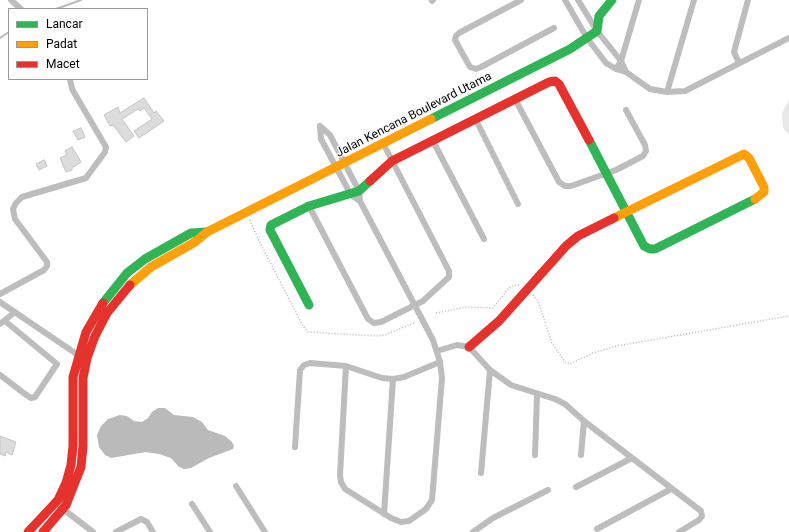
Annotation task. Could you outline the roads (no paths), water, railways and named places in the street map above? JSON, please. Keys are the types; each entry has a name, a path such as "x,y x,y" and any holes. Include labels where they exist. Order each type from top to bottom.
{"street":[{"path":"11,0 20,8"},
{"path":"521,0 456,36 455,40 470,67 476,69 554,28"},
{"path":"565,0 587,38 606,63 616,69 626,72 650,89 667,92 685,91 789,38"},
{"path":"578,0 597,31 621,60 626,72"},
{"path":"597,31 599,16 612,0"},
{"path":"616,69 621,60 639,0"},
{"path":"667,92 694,0"},
{"path":"739,63 734,52 748,0"},
{"name":"Jalan Kencana Boulevard Utama","path":"42,532 63,509 75,486 81,467 83,446 83,378 87,358 95,336 107,314 133,280 151,267 195,242 207,232 570,49 597,31"},
{"path":"0,294 38,273 47,266 47,262 15,219 13,209 16,203 22,197 86,178 105,152 106,147 72,89 70,80"},
{"path":"309,305 270,230 271,225 309,206 350,195 359,191 392,161 549,82 555,81 559,84 607,173 627,212 644,246 650,250 655,249 758,198 764,192 764,188 749,158 744,154 627,212 578,236 566,246 499,321 469,347"},
{"path":"515,99 559,182 565,186 571,186 616,170 643,156 646,151 645,146 626,110"},
{"path":"476,120 518,204"},
{"path":"346,366 340,475 341,482 345,489 384,514 401,522 409,520 426,509 432,500 442,378 438,351 360,201 359,191 340,166 321,139 320,126 330,135 340,166 350,195 360,201"},
{"path":"433,141 484,240"},
{"path":"309,206 368,319 374,323 381,322 423,301 449,277 449,271 383,143"},
{"name":"Jalan Kencana Boulevard Utama","path":"28,532 43,518 58,500 66,483 71,465 73,446 74,377 78,355 86,332 98,308 127,273 145,259 191,233 207,232"},
{"path":"0,302 78,355 87,358"},
{"path":"0,375 31,398 35,397 57,364 2,323 15,312"},
{"path":"438,351 458,345 469,347 490,370 511,385 555,398 565,404 584,421 701,511 702,516 699,520 679,532"},
{"path":"295,447 300,370 304,365 310,363 346,366 382,378 393,379 404,377 440,362"},
{"path":"481,473 490,370"},
{"path":"384,514 393,379"},
{"path":"535,455 538,394"},
{"path":"581,455 584,421"},
{"path":"576,487 632,458"},
{"path":"236,486 265,532"},
{"path":"597,529 671,489"},
{"path":"473,532 493,518 548,490"},
{"path":"192,504 210,532"},
{"path":"63,509 93,532"},
{"path":"116,532 141,519 147,522 153,532"}],"waterway":[{"path":"59,8 81,0"},
{"path":"0,38 8,33"}]}
